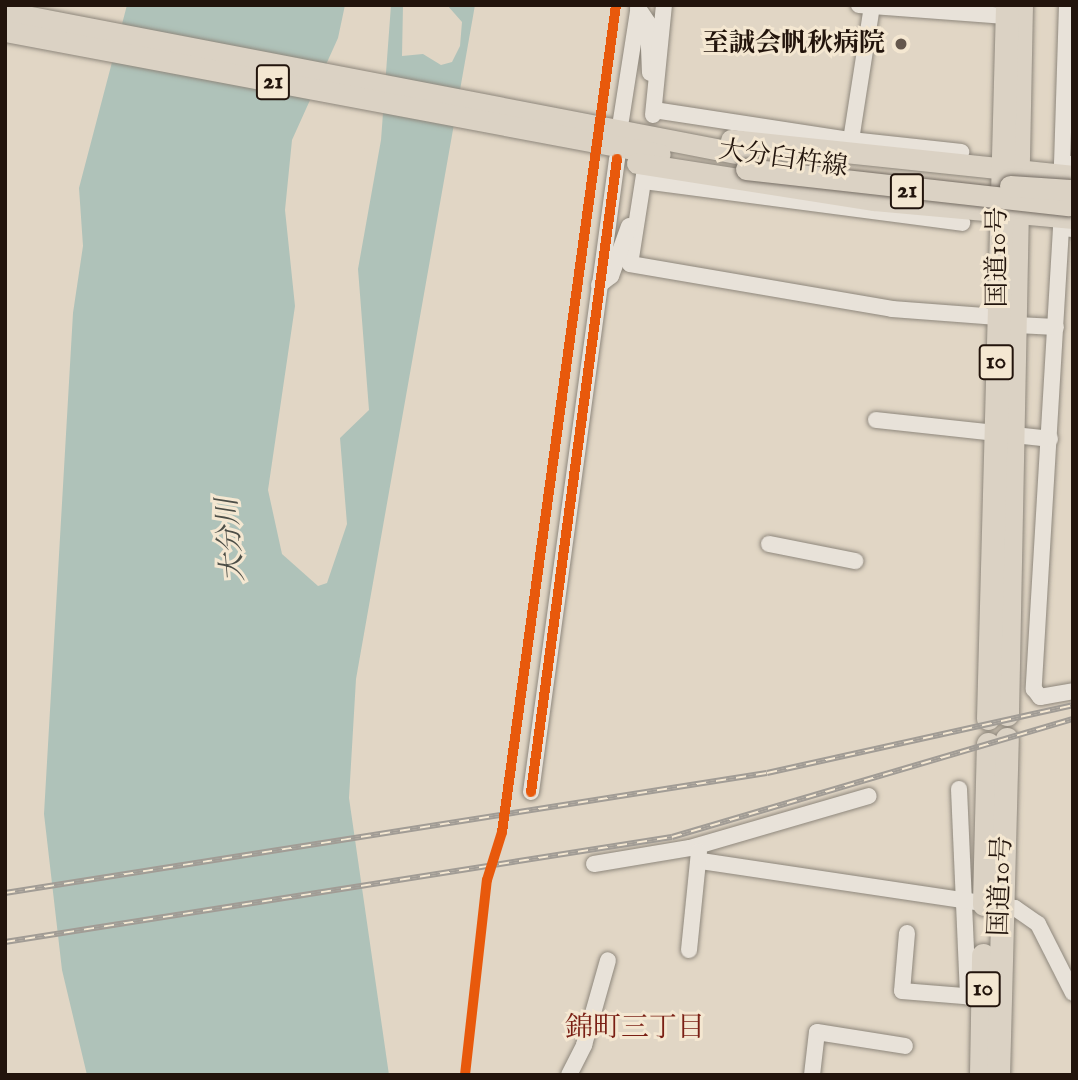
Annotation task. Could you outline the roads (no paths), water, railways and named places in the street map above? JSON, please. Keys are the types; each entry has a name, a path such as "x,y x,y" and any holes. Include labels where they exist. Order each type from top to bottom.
{"highway":[{"name":"国道10号","path":"998,716 1008,321 1011,9"},
{"name":"国道10号","path":"981,1075 975,997 997,742"},
{"name":"国道10号","path":"982,903 998,1075"}],"main road":[{"name":"21","path":"5,12 43,29 500,116"},
{"name":"21","path":"5,31 43,29"},
{"path":"500,116 613,138 872,207 1008,214 1072,197"},
{"path":"500,116 613,138 857,149 1009,172 1072,197"},
{"name":"大分臼杵線","path":"613,138 747,162 1072,197"}],"street":[{"path":"638,7 648,23 653,115 664,5"},
{"path":"1067,5 1062,164 1073,164"},
{"path":"857,149 865,6 1011,9"},
{"path":"531,792 599,285 613,138 638,7"},
{"path":"654,110 857,149 961,152"},
{"path":"962,223 872,207 644,178 630,264 892,309 1056,327"},
{"path":"599,285 611,276 640,208"},
{"path":"1073,229 1061,229 1034,689 1040,697 1073,691"},
{"path":"876,419 1005,436 1050,439"},
{"path":"769,544 855,561"},
{"path":"959,789 982,903"},
{"path":"594,864 699,854 869,796"},
{"path":"699,854 982,903 1038,924 1073,993"},
{"path":"689,950 699,854"},
{"path":"907,933 902,991 975,997"},
{"path":"569,1075 584,1045 608,960"},
{"path":"812,1075 817,1032 905,1046"}],"water":[{"name":"大分川","path":"127,5 345,5 338,38 292,140 285,210 295,306 268,490 282,554 318,586 327,583 347,524 340,438 369,410 358,269 381,140 391,5 403,5 402,56 423,54 441,65 452,62 460,46 462,22 447,5 475,5 356,679 349,798 389,1075 87,1075 62,970 44,814 73,313 83,246 79,188"}],"railway":[{"path":"5,893 767,773 1073,705"},
{"path":"5,942 672,837 1073,719"}],"place":[{"name":"至誠会帆秋病院","path":"901,44"}],"district":[{"name":"錦町三丁目","path":"635,1029"}]}
